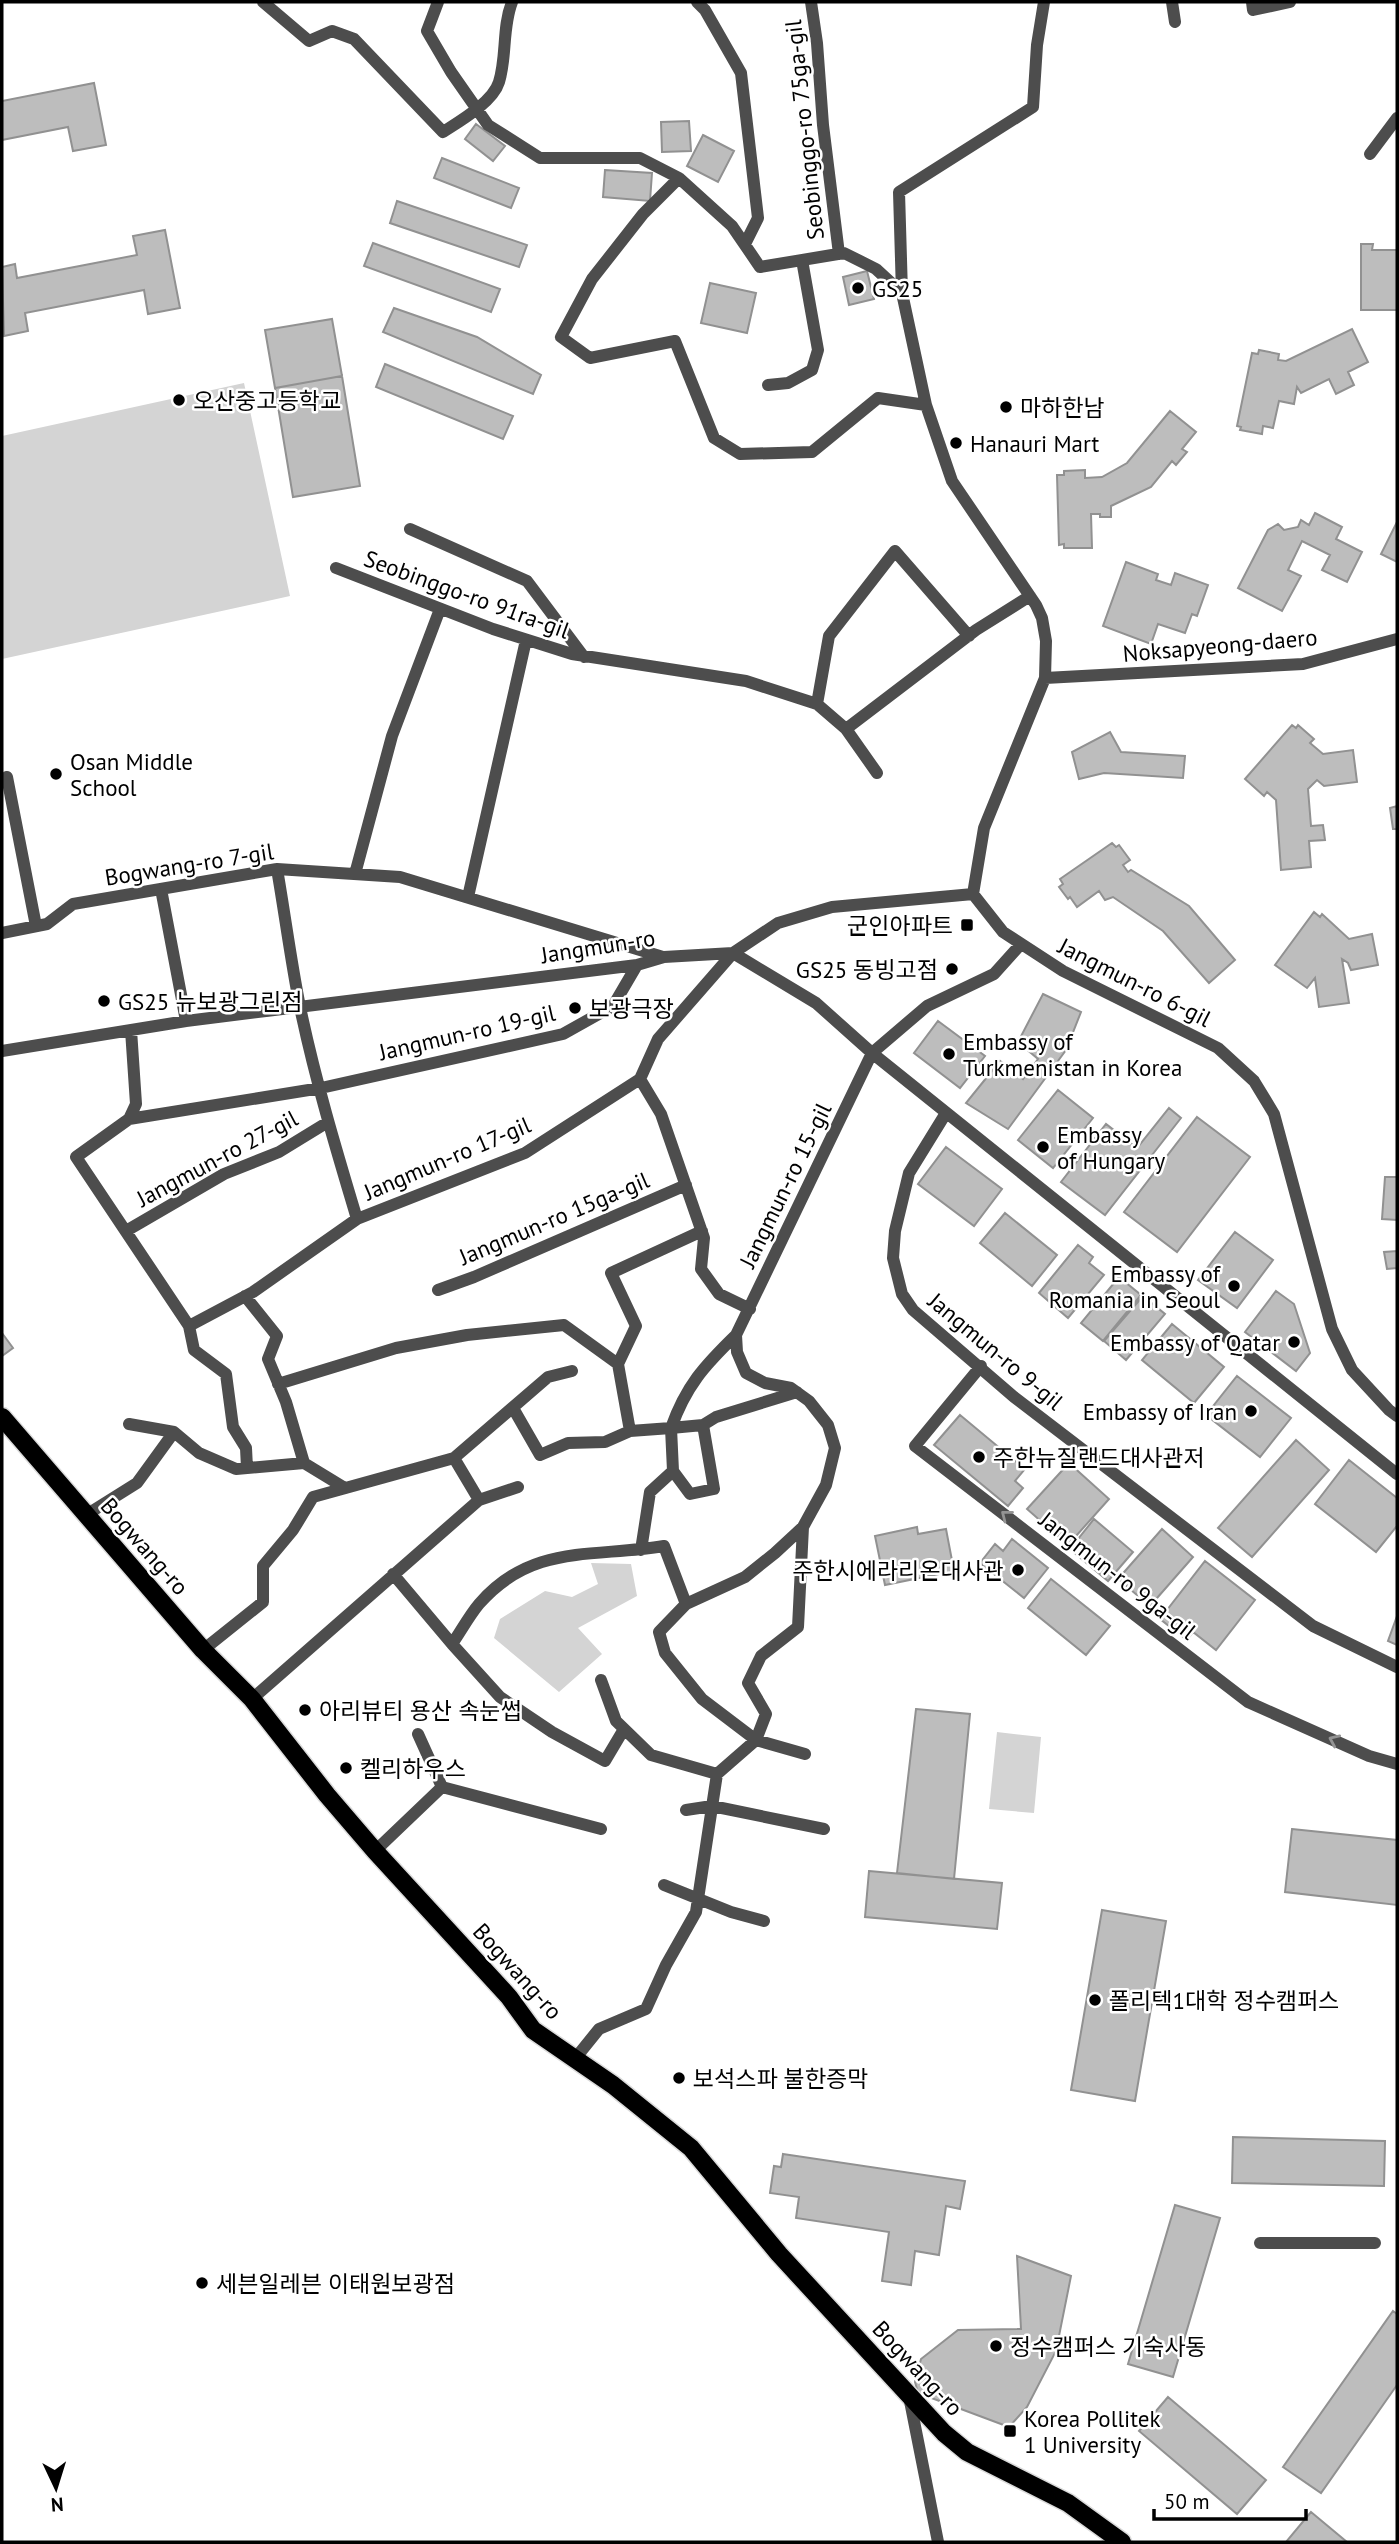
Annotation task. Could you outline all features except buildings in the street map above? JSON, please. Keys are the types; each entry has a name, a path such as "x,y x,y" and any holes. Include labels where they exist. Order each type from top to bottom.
{"main road":[{"name":"Bogwang-ro","path":"2,1416 203,1650 252,1699 327,1795 509,1997 533,2030 613,2085 691,2148 779,2254 944,2433 967,2452 1068,2503 1122,2542"}],"street":[{"path":"264,2 309,41 332,31 354,39 443,132 477,110 499,84 507,16 512,2"},
{"path":"438,2 427,31 451,72 488,125 540,158 640,158 679,178 732,226 760,267 844,253 876,269 902,293"},
{"path":"697,2 705,10 741,73 758,218 745,244"},
{"name":"Seobinggo-ro 75ga-gil","path":"811,2 839,254"},
{"path":"640,1079 658,1040 733,953 778,923 832,907 974,894 984,828 1045,678 1046,641 1042,618 1030,596 952,481 926,405 902,293 899,192 1033,107 1037,45 1044,2"},
{"path":"1172,2 1175,22"},
{"path":"1252,2 1253,9 1290,2"},
{"path":"1370,154 1397,118"},
{"path":"679,178 643,214 592,279 561,337 590,358 675,341 714,438 740,454 812,452 878,398 926,405"},
{"path":"768,385 788,383 812,370 818,350 802,260"},
{"name":"Seobinggo-ro 91ra-gil","path":"410,529 527,581 584,657"},
{"path":"817,704 829,636 895,551 969,636"},
{"name":"Seobinggo-ro 91ra-gil","path":"336,568 526,640 584,657 746,681 817,704 846,729 877,773"},
{"path":"846,729 969,636 1030,596"},
{"path":"355,874 392,736 440,609"},
{"name":"Noksapyeong-daero","path":"1045,678 1303,664 1397,639"},
{"path":"468,897 526,640"},
{"path":"6,777 36,926"},
{"path":"277,869 300,1008 356,1220"},
{"name":"Bogwang-ro 7-gil","path":"2,933 47,924 73,904 277,869 400,877 664,957"},
{"path":"161,889 186,1021"},
{"name":"Jangmun-ro 6-gil","path":"974,894 1003,932 1021,944 1063,971 1218,1048 1254,1080 1274,1114 1332,1329 1352,1370 1388,1410 1397,1416"},
{"path":"872,1053 927,1006 994,974 1021,944"},
{"path":"733,953 816,1003 946,1113 1397,1474"},
{"name":"Jangmun-ro","path":"2,1051 186,1021 637,965 664,957 733,953"},
{"name":"Jangmun-ro 19-gil","path":"129,1119 321,1087 563,1034 613,1006 637,965"},
{"path":"129,1119 136,1104 131,1030"},
{"name":"Jangmun-ro 15-gil","path":"671,1428 680,1404 703,1366 736,1335 750,1309 872,1053"},
{"name":"Jangmun-ro 15ga-gil","path":"640,1079 662,1114 702,1231 704,1238 701,1269 719,1294 750,1309"},
{"name":"Jangmun-ro 17-gil","path":"189,1326 245,1296 356,1220 525,1153 640,1079"},
{"name":"Jangmun-ro 9-gil","path":"946,1113 909,1173 895,1231 893,1258 902,1294 913,1310 1014,1397 1313,1626 1397,1667"},
{"name":"Jangmun-ro 27-gil","path":"129,1119 76,1157 189,1326 194,1350 226,1374 233,1427 246,1448 247,1468"},
{"name":"Jangmun-ro 27-gil","path":"126,1231 223,1174 279,1152 328,1122"},
{"name":"Jangmun-ro 15ga-gil","path":"438,1290 686,1185"},
{"path":"630,1431 618,1364 636,1326 611,1273 702,1231"},
{"path":"245,1296 276,1336 268,1359 304,1463"},
{"path":"278,1384 396,1348 467,1335 564,1325 618,1364"},
{"path":"736,1335 737,1352 746,1373 765,1382 792,1388 809,1401 828,1425 835,1448 826,1485 803,1527 775,1553 745,1577 686,1604 659,1632 665,1653 702,1699 756,1740 805,1755"},
{"name":"Jangmun-ro 9ga-gil","path":"981,1366 915,1446 1248,1702 1369,1755 1397,1764"},
{"path":"203,1650 263,1602 263,1566 293,1530 313,1497 454,1458 548,1377 572,1371"},
{"path":"513,1408 540,1455 568,1443 605,1442 630,1431 703,1425 716,1417 797,1392"},
{"path":"128,1424 174,1432 199,1453 236,1469 304,1463 345,1488"},
{"path":"671,1428 673,1471 690,1494 714,1489 703,1425"},
{"path":"86,1515 137,1483 174,1432"},
{"path":"454,1458 479,1500"},
{"path":"641,1550 650,1492 673,1471"},
{"path":"252,1699 479,1500 518,1487"},
{"path":"574,2060 599,2029 646,2009 666,1965 696,1912 717,1774 756,1740 766,1714 748,1683 761,1656 798,1627 803,1527"},
{"path":"452,1644 480,1604 510,1576 536,1563 562,1556 664,1546 686,1604"},
{"path":"393,1574 500,1697 551,1732 605,1761 624,1729"},
{"path":"601,1680 616,1721 651,1755 717,1774"},
{"path":"418,1734 442,1787"},
{"path":"375,1851 442,1787"},
{"path":"442,1787 601,1829"},
{"path":"686,1810 712,1805 824,1829"},
{"path":"664,1885 730,1912 764,1921"},
{"path":"1260,2243 1375,2242"},
{"path":"909,2396 938,2542"}],"shaded area":[{"path":"244,383 290,596 2,659 2,436"},
{"path":"591,1563 631,1564 637,1596 578,1628 602,1654 559,1692 494,1638 500,1619 545,1591 572,1597 598,1584"},
{"path":"997,1732 1041,1737 1034,1813 989,1809"}],"place":[{"name":"GS25","path":"858,288"},
{"name":"오산중고등학교","path":"179,400"},
{"name":"마하한남","path":"1006,407"},
{"name":"Hanauri Mart","path":"956,443"},
{"name":"Osan Middle School","path":"56,774"},
{"name":"군인아파트","path":"967,925"},
{"name":"GS25 동빙고점","path":"952,969"},
{"name":"GS25 뉴보광그린점","path":"104,1001"},
{"name":"보광극장","path":"575,1008"},
{"name":"Embassy of Turkmenistan in Korea","path":"949,1054"},
{"name":"Embassy of Hungary","path":"1043,1147"},
{"name":"Embassy of Romania in Seoul","path":"1234,1286"},
{"name":"Embassy of Qatar","path":"1294,1342"},
{"name":"Embassy of Iran","path":"1251,1411"},
{"name":"주한뉴질랜드대사관저","path":"979,1457"},
{"name":"주한시에라리온대사관","path":"1018,1570"},
{"name":"아리뷰티 용산 속눈썹","path":"305,1710"},
{"name":"켈리하우스","path":"346,1768"},
{"name":"폴리텍1대학 정수캠퍼스","path":"1095,2000"},
{"name":"보석스파 불한증막","path":"679,2078"},
{"name":"세븐일레븐 이태원보광점","path":"202,2283"},
{"name":"정수캠퍼스 기숙사동","path":"996,2346"},
{"name":"Korea Pollitek 1 University","path":"1010,2431"}]}
